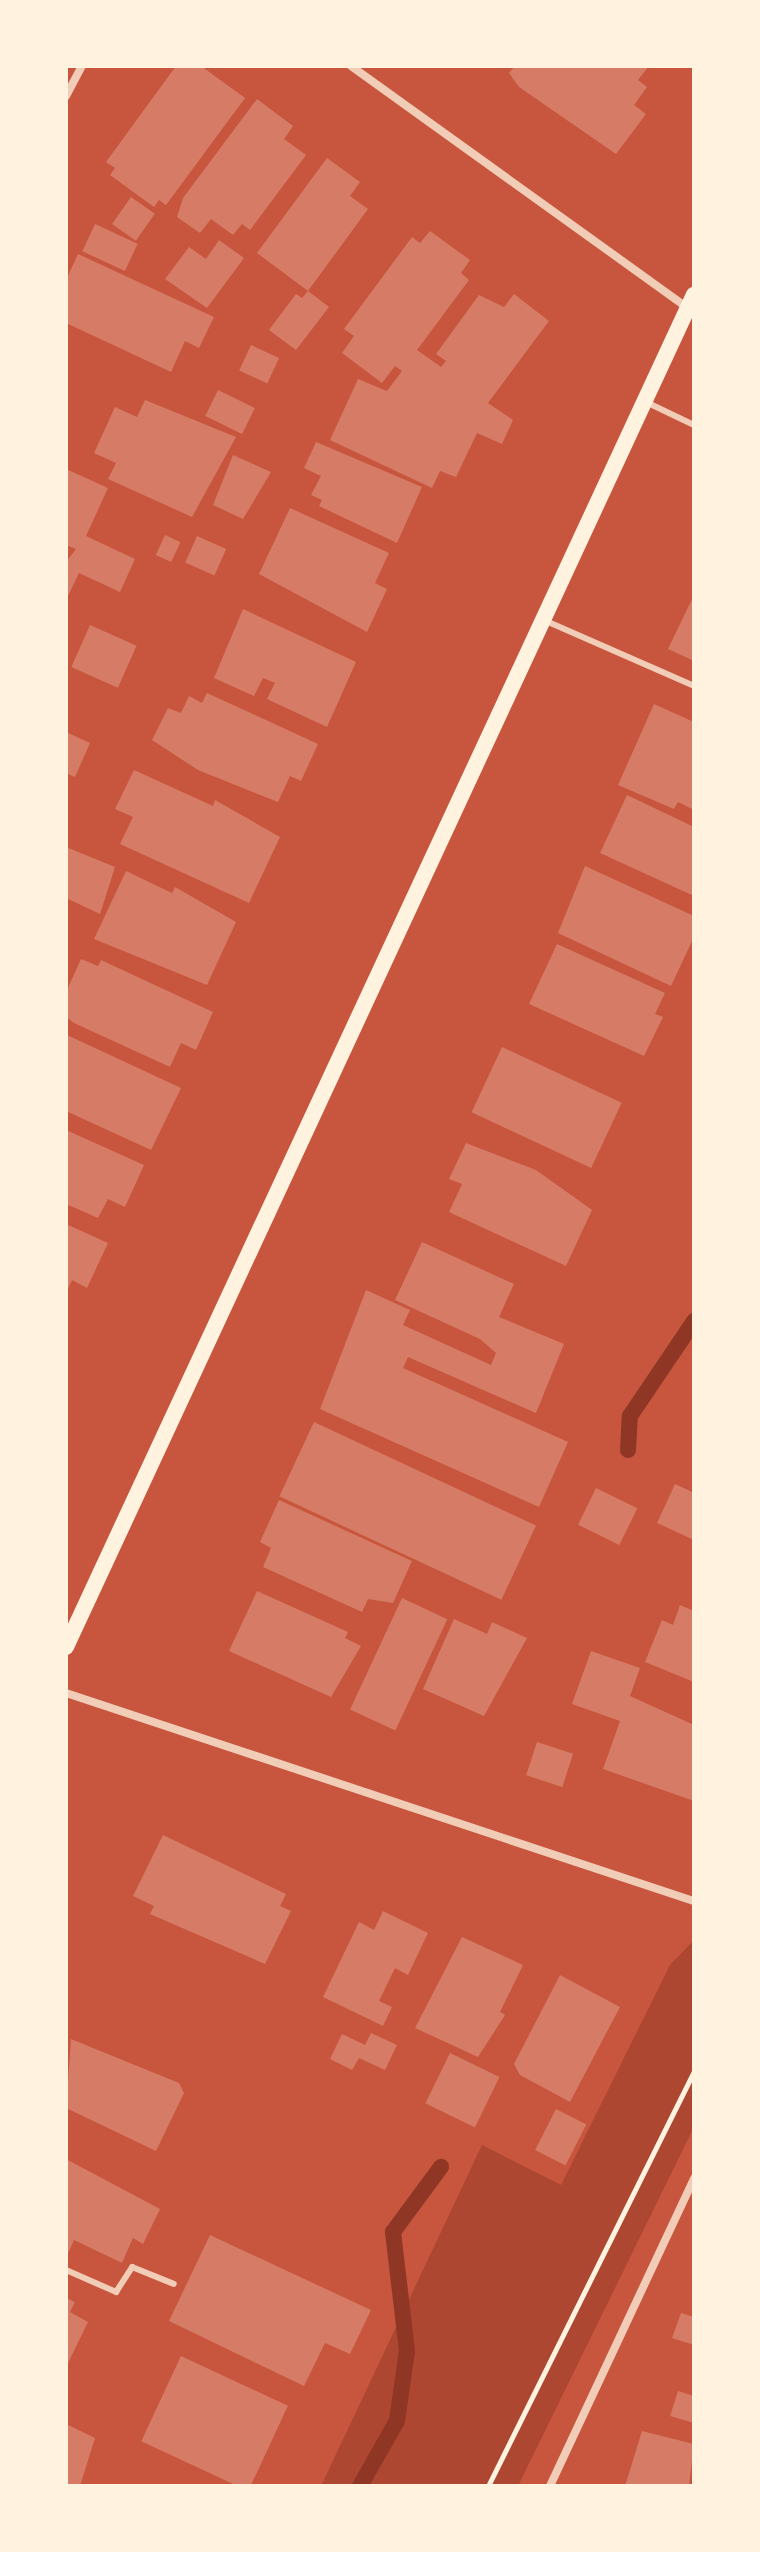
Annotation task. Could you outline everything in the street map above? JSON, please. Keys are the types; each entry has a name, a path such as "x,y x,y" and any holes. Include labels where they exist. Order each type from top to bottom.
{"main road":[{"path":"66,1647 691,302"}],"street":[{"path":"66,96 82,66"},
{"path":"351,66 691,302"},
{"path":"66,1693 694,1901"},
{"path":"550,2486 694,2178"}],"lane":[{"path":"645,401 694,425"},
{"path":"543,619 694,686"},
{"path":"66,2270 116,2292 132,2267 174,2284"}],"path":[{"path":"488,2486 694,2071"}],"shaded area":[{"path":"694,1940 694,2127 518,2486 321,2486 482,2145 561,2185 670,1965"}],"building":[{"path":"176,66 201,66 245,98 166,205 159,200 154,207 110,175 115,168 106,162"},
{"path":"515,66 649,66 638,80 647,87 634,105 646,114 616,154 519,87 509,73"},
{"path":"257,99 293,126 284,139 306,155 250,230 242,224 233,235 211,219 200,233 177,217 183,198"},
{"path":"327,158 360,182 350,196 368,209 308,291 257,253"},
{"path":"131,197 155,214 136,241 112,224"},
{"path":"95,224 138,244 125,271 82,251"},
{"path":"430,231 470,260 461,273 469,280 417,350 441,367 446,361 436,354 479,295 504,307 514,294 549,321 488,403 513,420 502,444 477,433 456,477 440,471 432,488 330,440 358,379 387,391 402,371 395,366 382,383 342,353 354,336 344,329 412,237 420,243"},
{"path":"219,240 244,258 207,308 165,279 189,247 206,259"},
{"path":"78,254 214,317 199,348 185,341 171,372 66,323 66,280"},
{"path":"308,291 329,307 296,350 269,330 296,294 302,298"},
{"path":"251,345 279,358 267,383 239,370"},
{"path":"218,390 255,408 242,434 205,416"},
{"path":"145,400 236,437 192,517 108,479 116,463 94,453 115,407 137,417"},
{"path":"316,442 422,487 397,543 319,506 322,500 311,495 321,476 304,468"},
{"path":"233,455 271,472 243,519 213,505"},
{"path":"66,469 108,488 86,536 135,559 120,592 79,573 66,600 66,562 76,549 66,545"},
{"path":"290,508 389,553 375,583 387,589 367,632 259,574"},
{"path":"165,535 180,542 171,562 156,555"},
{"path":"197,536 226,549 214,576 185,562"},
{"path":"694,595 694,661 668,649"},
{"path":"243,609 356,662 327,727 267,699 275,683 263,678 254,696 214,678"},
{"path":"90,625 137,646 118,688 71,667"},
{"path":"207,693 318,744 301,781 290,776 278,802 198,770 152,740 168,708 181,713 189,696 202,703"},
{"path":"654,704 694,722 694,810 678,802 674,809 618,785"},
{"path":"66,732 90,743 75,777 66,773"},
{"path":"134,770 213,806 215,800 280,837 249,903 120,844 133,817 115,809"},
{"path":"627,795 694,827 694,896 600,853"},
{"path":"66,847 115,867 100,914 66,898"},
{"path":"585,866 694,916 694,937 671,986 558,933"},
{"path":"126,871 172,893 175,887 236,922 207,985 94,939"},
{"path":"557,944 665,993 655,1014 663,1017 644,1056 529,1004"},
{"path":"81,959 98,966 101,960 213,1012 196,1050 181,1043 170,1067 66,1017 66,992"},
{"path":"67,1035 181,1088 151,1150 66,1111"},
{"path":"502,1047 622,1103 591,1168 472,1112"},
{"path":"66,1130 144,1165 125,1207 108,1199 98,1218 66,1204"},
{"path":"466,1143 536,1170 592,1210 566,1266 449,1212 462,1184 449,1179"},
{"path":"66,1224 108,1243 87,1288 72,1280 66,1293"},
{"path":"422,1242 514,1284 499,1317 564,1344 536,1413 408,1357 403,1368 568,1442 539,1507 320,1409 366,1290 410,1310 403,1325 491,1365 496,1353 480,1339 395,1300"},
{"path":"314,1422 536,1526 501,1600 279,1496"},
{"path":"675,1484 694,1493 694,1540 657,1523"},
{"path":"596,1488 637,1508 619,1545 578,1525"},
{"path":"279,1500 412,1561 393,1603 368,1599 362,1612 263,1567 271,1548 260,1542"},
{"path":"257,1591 348,1632 345,1638 361,1646 331,1697 229,1651"},
{"path":"402,1598 447,1619 395,1731 350,1709"},
{"path":"680,1605 694,1611 694,1682 645,1662 662,1620 673,1625"},
{"path":"454,1619 487,1634 492,1622 527,1638 484,1716 423,1689"},
{"path":"591,1651 640,1668 630,1696 694,1725 694,1801 603,1769 620,1721 572,1704"},
{"path":"537,1742 573,1754 562,1787 526,1775"},
{"path":"163,1835 286,1894 280,1906 291,1911 265,1964 150,1914 154,1906 133,1896"},
{"path":"383,1911 428,1933 408,1975 395,1968 379,2001 392,2007 383,2026 323,1997 359,1922 374,1930"},
{"path":"462,1937 523,1965 500,2012 505,2015 478,2057 415,2028"},
{"path":"560,1975 620,2007 570,2102 520,2075 514,2064"},
{"path":"371,2033 397,2045 385,2070 359,2058 352,2070 330,2059 342,2034 365,2045"},
{"path":"71,2039 179,2083 184,2093 156,2151 66,2108"},
{"path":"450,2053 499,2077 475,2127 425,2103"},
{"path":"556,2109 586,2124 565,2165 535,2150"},
{"path":"66,2159 160,2209 143,2244 133,2238 122,2263 74,2240 66,2258"},
{"path":"210,2235 371,2310 350,2354 325,2343 304,2386 169,2321"},
{"path":"66,2298 75,2302 70,2312 88,2322 66,2367"},
{"path":"681,2313 694,2317 694,2345 672,2338"},
{"path":"181,2356 288,2406 251,2486 237,2486 141,2441"},
{"path":"678,2391 694,2396 694,2423 670,2416"},
{"path":"66,2424 95,2438 80,2486 66,2486"},
{"path":"642,2431 694,2444 689,2486 625,2486"}],"waterway":[{"path":"628,1450 630,1416 694,1321"},
{"path":"360,2486 397,2421 407,2351 393,2232 441,2167"}]}
